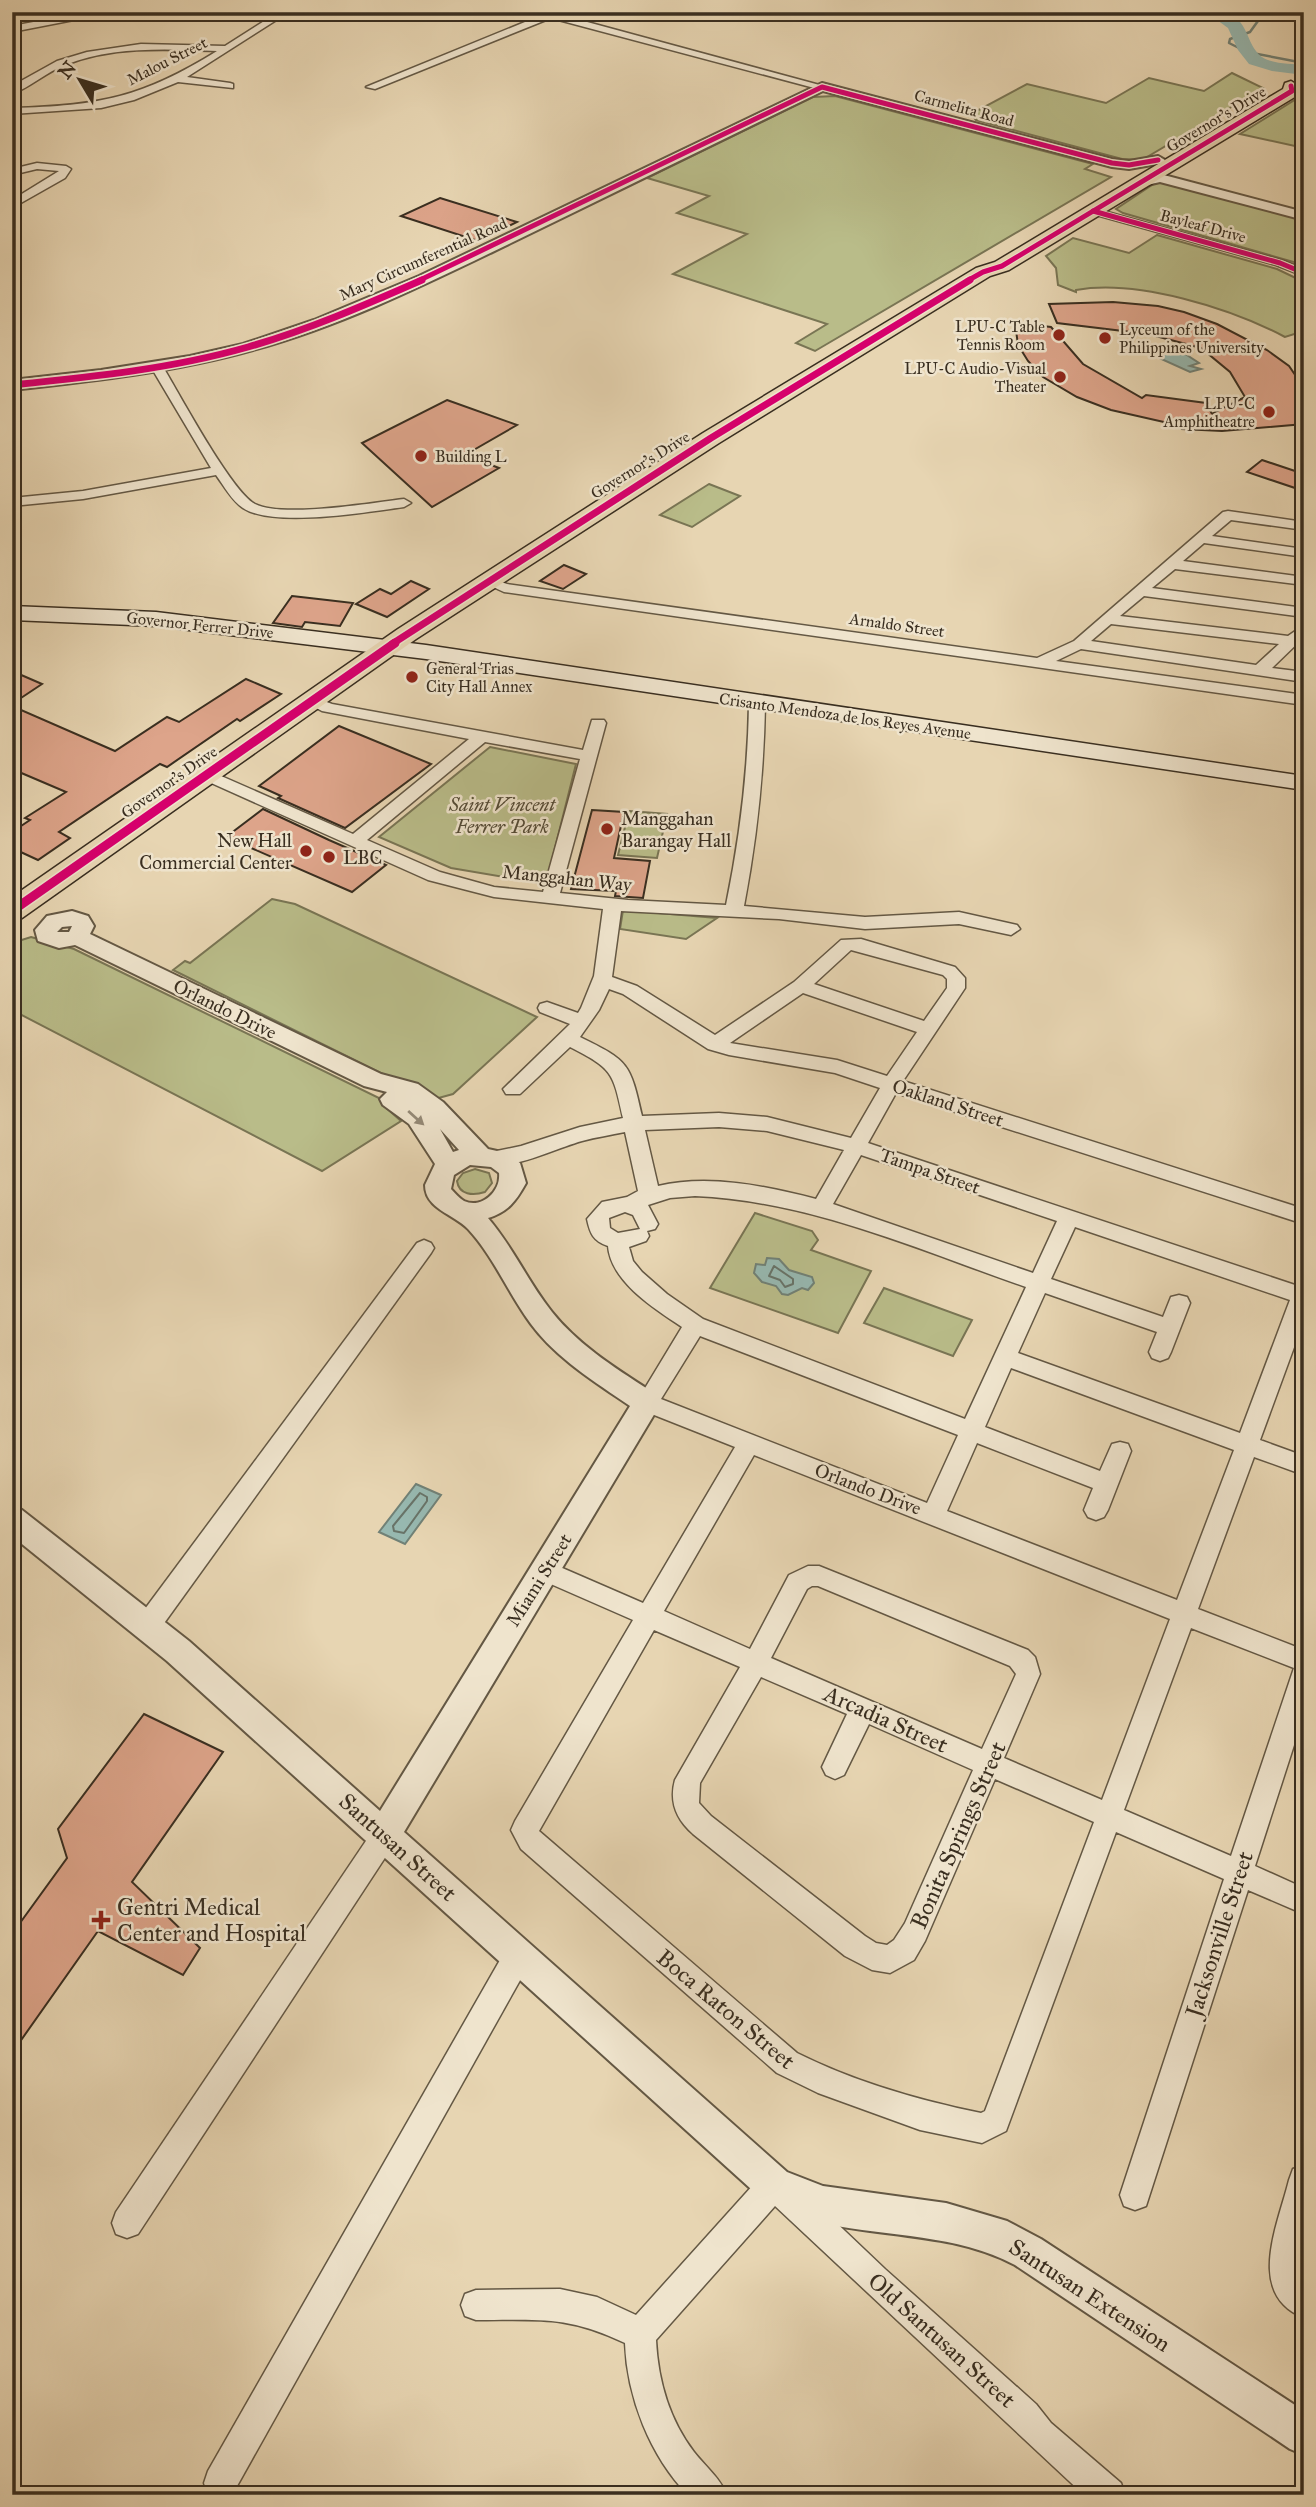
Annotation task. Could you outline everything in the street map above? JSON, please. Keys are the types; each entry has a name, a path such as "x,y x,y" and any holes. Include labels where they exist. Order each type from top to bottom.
{"main road":[{"name":"Governor's Drive","path":"983,272 988,262 1119,183 1162,164 1291,85"},
{"name":"Governor's Drive","path":"14,907 387,647 487,581 827,366 983,272 1002,266 1143,182 1162,164"},
{"name":"Governor Ferrer Drive","path":"12,613 156,620 387,647"},
{"name":"Crisanto Mendoza de los Reyes Avenue","path":"387,647 1304,783"}],"street":[{"path":"12,29 111,12"},
{"path":"247,12 281,14"},
{"name":"Carmelita Road","path":"539,12 1112,163 1162,164"},
{"name":"Malou Street","path":"12,111 82,107 145,92 225,49 281,14"},
{"path":"371,87 551,15"},
{"path":"12,91 38,72 98,51 152,45 225,49"},
{"path":"173,78 230,86"},
{"name":"Mary Circumferential Road","path":"12,385 157,367 247,347 370,302 491,247 822,87"},
{"path":"1112,163 1123,169 1124,175 1119,183"},
{"path":"1162,164 1165,175 1304,211"},
{"path":"12,172 37,166 66,169 61,176 12,205"},
{"path":"1143,182 1160,178 1304,216"},
{"name":"Bayleaf Drive","path":"1093,212 1280,263 1304,273"},
{"path":"157,367 220,470 246,505 256,509 345,511 404,503"},
{"path":"12,502 83,495 220,470"},
{"path":"1287,524 1304,508"},
{"path":"1041,662 1079,644 1228,516 1304,526"},
{"path":"1202,539 1304,553"},
{"path":"1171,564 1304,581"},
{"name":"Arnaldo Street","path":"487,581 504,588 1304,700"},
{"path":"1141,591 1304,613"},
{"path":"1108,620 1292,641"},
{"path":"1261,670 1304,629"},
{"path":"1079,644 1304,677"},
{"path":"312,701 328,708 590,756"},
{"path":"734,912 751,814 758,741 757,703"},
{"path":"550,899 598,723"},
{"path":"355,841 482,736"},
{"name":"Manggahan Way","path":"206,775 434,876 494,892 550,899 779,913 864,923 959,918 1011,929"},
{"name":"Orlando Drive","path":"14,907 51,923 46,932 51,940 66,941 77,937 373,1080 409,1090 435,1108 495,1162"},
{"path":"513,1089 567,1038 582,1020 598,993 612,909"},
{"path":"715,1044 816,974 841,948 854,943 949,971 955,976 958,982 956,988 891,1085 821,1208"},
{"name":"Oakland Street","path":"601,980 631,990 715,1044 729,1049 837,1067 1304,1217"},
{"path":"801,985 927,1029"},
{"path":"547,1008 582,1020"},
{"path":"567,1038 607,1058 617,1066 623,1076 649,1193"},
{"name":"Orlando Drive","path":"373,1080 392,1099 418,1118 448,1165"},
{"name":"Tampa Street","path":"495,1162 527,1158 546,1146 580,1134 634,1123 719,1120 767,1124 856,1146 1303,1296"},
{"path":"468,1157 495,1162 513,1188 509,1195 493,1207 464,1210 443,1200 438,1192 441,1173 448,1165 468,1157"},
{"path":"635,1234 603,1235 598,1228 597,1219 603,1211 612,1206 630,1205 649,1193 685,1190 752,1192 821,1208 1170,1328"},
{"path":"630,1205 643,1212 635,1234 617,1248 622,1262 667,1307 695,1325 1107,1483"},
{"path":"491,1237 493,1207"},
{"name":"Orlando Drive","path":"464,1210 491,1237 508,1269 544,1321 591,1366 648,1403 1304,1661"},
{"path":"933,1515 1069,1217"},
{"path":"148,1625 424,1248"},
{"name":"Boca Raton Street","path":"749,1443 524,1830 530,1840 757,2040 787,2063 818,2079 920,2115 982,2127 996,2121 1303,1296"},
{"path":"1160,1352 1179,1303"},
{"name":"Miami Street","path":"385,1835 405,1797 695,1325"},
{"path":"1005,1357 1304,1466"},
{"path":"1096,1510 1120,1451"},
{"name":"Santusan Street","path":"12,1519 148,1625 774,2185"},
{"name":"Arcadia Street","path":"545,1571 1304,1901"},
{"name":"Bonita Springs Street","path":"808,1576 819,1576 1019,1658 1027,1665 1028,1674 915,1932 904,1950 890,1959 872,1956 855,1946 713,1833 684,1806 683,1793 688,1780 756,1662 798,1582 808,1576"},
{"name":"Jacksonville Street","path":"1135,2195 1304,1674"},
{"path":"835,1767 863,1709"},
{"path":"127,2222 385,1835"},
{"path":"220,2483 518,1956"},
{"path":"1304,2180 1283,2263 1286,2284 1304,2303"},
{"path":"711,2495 686,2470 673,2451 649,2398 641,2365 640,2334 774,2185"},
{"name":"Santusan Extension","path":"774,2185 823,2205 946,2222 994,2234 1028,2252 1304,2435"},
{"name":"Old Santusan Street","path":"774,2185 874,2280 1025,2415 1058,2451 1109,2495"},
{"path":"476,2305 560,2304 597,2314 640,2334"}],"green space":[{"path":"1232,73 1263,88 1142,160 1122,159 976,120 971,114 1027,84 1106,103 1149,78 1204,91"},
{"path":"1304,95 1304,148 1240,134 1301,96"},
{"path":"835,96 1093,164 1085,169 1111,177 815,351 796,343 827,324 673,274 747,234 677,213 709,196 647,178 813,97"},
{"path":"1158,181 1304,220 1304,265 1116,209"},
{"path":"1157,235 1277,269 1304,282 1304,331 1285,337 1211,306 1154,292 1100,288 1076,292 1058,285 1056,268 1046,256 1073,238 1129,253"},
{"path":"709,484 740,496 692,527 660,515"},
{"name":"Saint Vincent Ferrer Park","path":"490,747 576,764 546,884 451,868 379,837"},
{"path":"629,811 667,814 657,858 618,855"},
{"path":"272,899 295,904 537,1017 453,1094 435,1099 407,1081 403,1084 173,970 185,961 190,963"},
{"path":"623,910 717,918 686,939 620,929"},
{"path":"31,937 74,949 381,1099 384,1106 401,1121 322,1171 12,1010 12,943"},
{"path":"475,1169 489,1173 492,1183 485,1192 464,1192 457,1181 463,1173"},
{"path":"755,1213 812,1231 818,1240 811,1250 871,1271 838,1333 710,1288"},
{"path":"884,1288 972,1320 953,1356 864,1323"}],"water":[{"path":"1173,346 1199,363 1190,366 1201,369 1190,372 1148,353"},
{"path":"767,1258 779,1259 789,1270 812,1277 814,1283 808,1290 802,1288 788,1295 782,1294 776,1286 762,1282 754,1273 756,1264 765,1265"},
{"path":"416,1484 441,1495 405,1544 379,1532"}],"building":[{"path":"440,198 517,222 478,241 401,216"},
{"path":"1113,302 1158,306 1184,312 1217,324 1267,350 1289,366 1302,385 1304,424 1222,431 1181,429 1186,427 1111,410 1077,397 1043,377 1018,345 1015,323 1051,327 1083,364 1142,398 1146,395 1206,403 1212,414 1245,397 1230,372 1201,348 1148,334 1057,323 1049,304"},
{"path":"447,400 517,425 465,455 499,468 432,507 362,443"},
{"path":"1262,460 1304,474 1304,491 1247,472"},
{"path":"564,565 586,574 563,589 540,581"},
{"path":"411,581 429,589 387,617 356,604 380,589 391,594"},
{"path":"292,596 353,603 340,626 305,622 302,627 273,623"},
{"path":"12,671 42,684 12,704"},
{"path":"246,679 281,694 240,721 237,719 167,767 160,764 59,832 70,838 38,860 12,848 12,832 30,820 25,818 66,792 12,769 12,706 115,751 167,717 179,722"},
{"path":"339,726 431,764 345,828 278,798 281,796 259,786"},
{"name":"New Hall Commercial Center","path":"263,809 386,865 352,892 226,837"},
{"path":"592,810 624,812 614,858 650,861 643,898 615,896 616,891 571,889"},
{"name":"Gentri Medical Center and Hospital","path":"144,1714 223,1752 132,1882 200,1948 183,1975 98,1931 12,2053 12,1934 67,1858 58,1829"}],"waterway":[{"path":"1214,12 1234,24 1246,50 1255,60 1272,66 1304,70"},
{"path":"1260,12 1263,14 1250,32 1230,39 1229,43 1247,52 1304,63"}],"cycle path":[{"path":"12,911 407,634 711,438 983,272 1002,266 1292,91 1291,86"},
{"path":"12,385 190,361 284,336 424,279 822,87 1112,163 1129,165 1158,160"},
{"path":"1093,211 1280,263 1304,273"}],"place":[{"name":"LPU-C Table Tennis Room","path":"1059,335"},
{"name":"Lyceum of the Philippines University","path":"1105,338"},
{"name":"LPU-C Audio-Visual Theater","path":"1060,377"},
{"name":"LPU-C Amphitheatre","path":"1269,412"},
{"name":"Building L","path":"421,456"},
{"name":"General Trias City Hall Annex","path":"412,677"},
{"name":"Manggahan Barangay Hall","path":"607,829"},
{"name":"New Hall Commercial Center","path":"306,851"},
{"name":"LBC","path":"329,857"},
{"name":"Gentri Medical Center and Hospital","path":"101,1920"}]}
